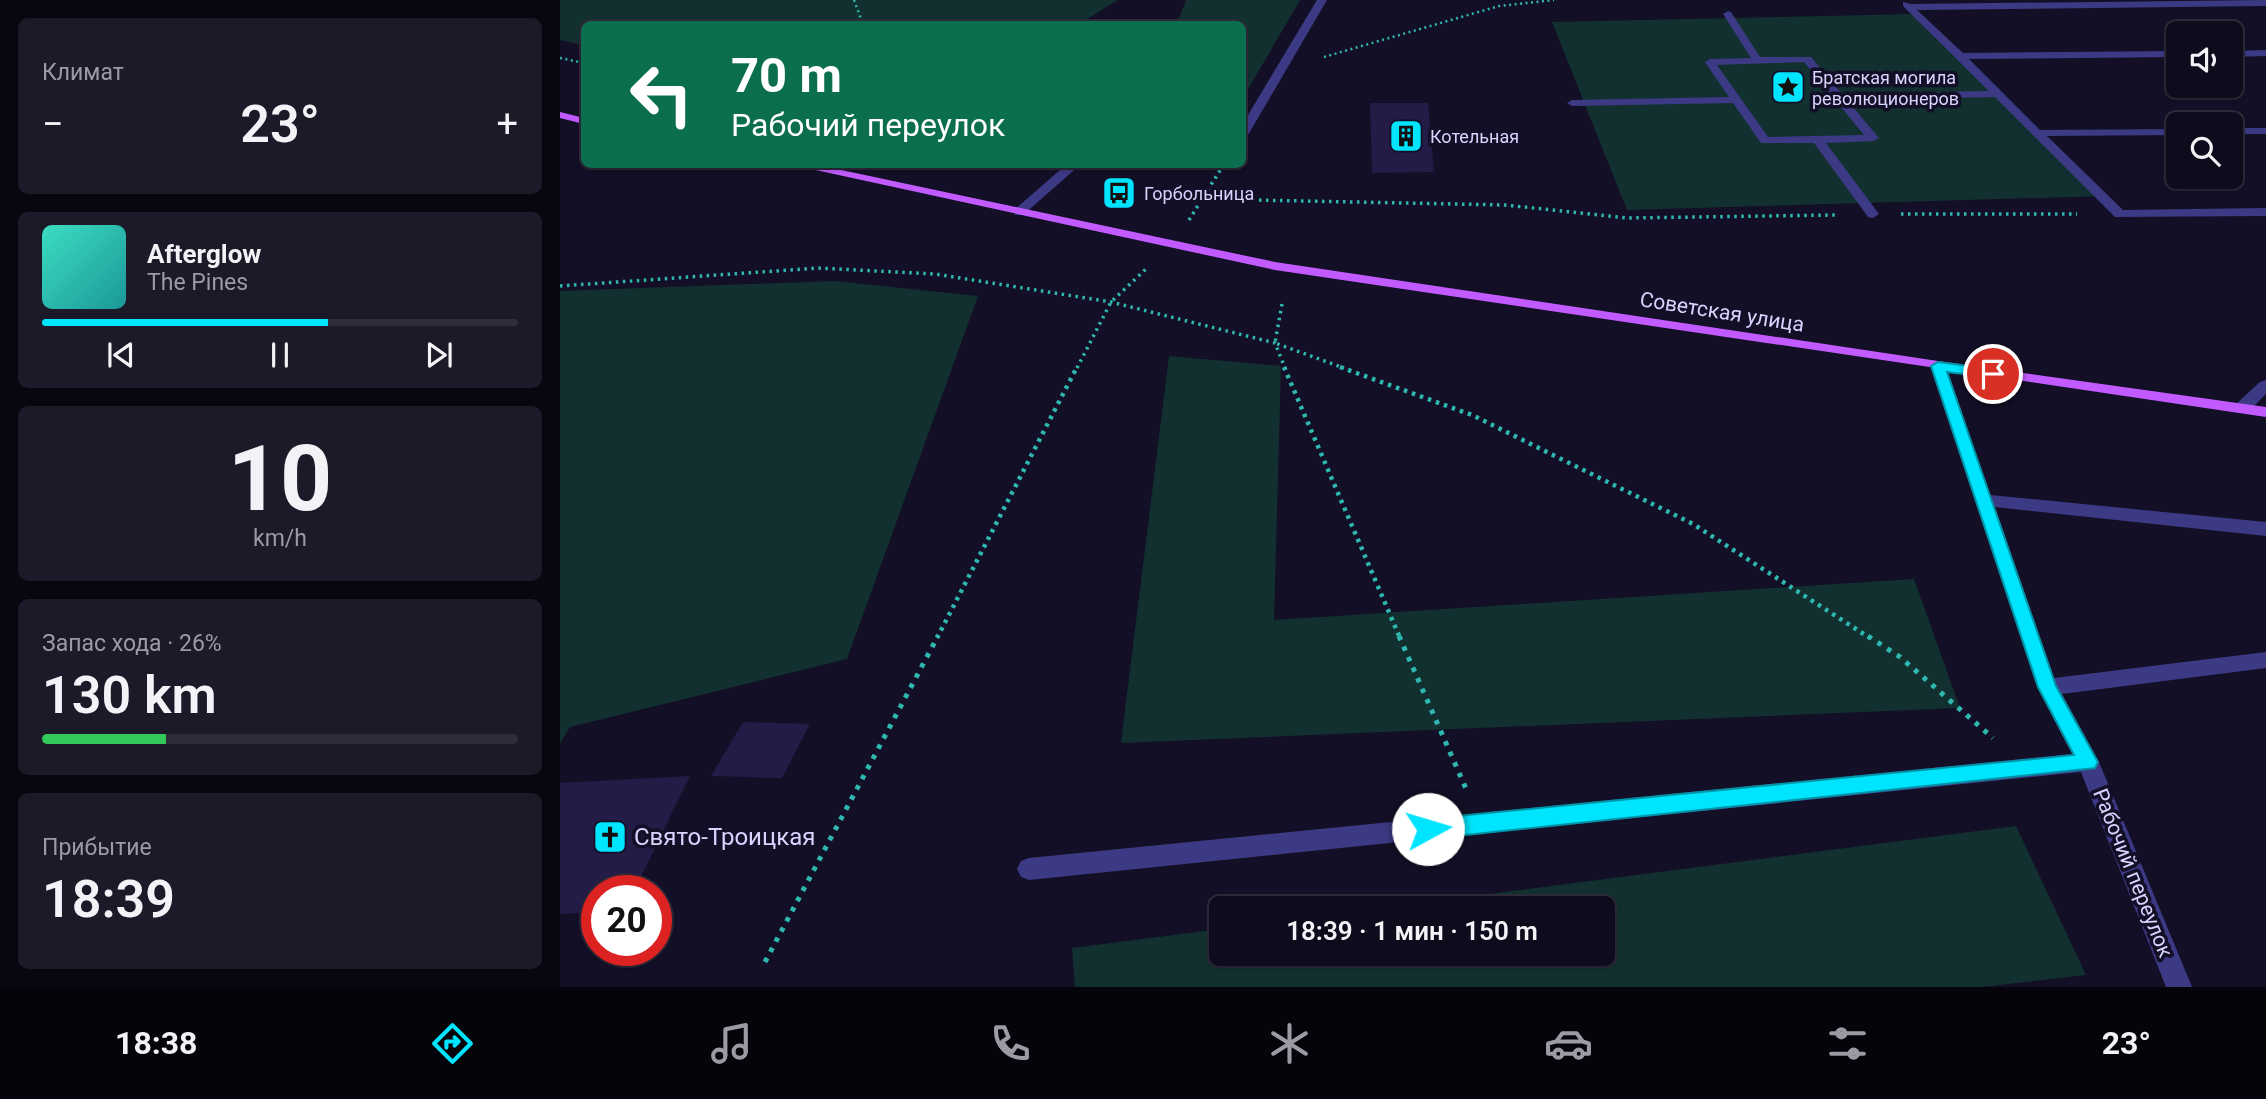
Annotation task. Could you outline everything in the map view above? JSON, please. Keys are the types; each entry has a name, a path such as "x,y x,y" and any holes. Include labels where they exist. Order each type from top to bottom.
{"main road":[{"path":"560,115 581,120"},
{"name":"Советская улица","path":"813,168 1275,266 1938,366 2266,412"}],"street":[{"path":"1246,129 1322,0"},
{"path":"1906,3 2266,3"},
{"path":"1906,3 2120,214 2266,212"},
{"path":"1728,14 1756,60"},
{"path":"2243,54 2266,53"},
{"path":"1960,57 2166,54"},
{"path":"1807,59 1873,138 1765,141 1710,62 1756,60 1807,59"},
{"path":"1839,97 1999,94"},
{"path":"1572,103 1737,100"},
{"path":"2243,131 2266,131"},
{"path":"2037,133 2166,132"},
{"path":"1818,140 1873,215"},
{"path":"1019,212 1070,168"},
{"name":"Рабочий переулок","path":"1938,366 2047,687 2088,762 2179,987"},
{"path":"2242,408 2266,385"},
{"path":"1983,500 2266,529"},
{"path":"2047,687 2266,660"},
{"path":"1029,869 2088,762"}],"path":[{"path":"854,0 862,21"},
{"path":"1283,69 1499,6 1554,0"},
{"path":"560,58 581,62"},
{"path":"765,962 865,776 1111,302 1174,243 1222,168"},
{"path":"1203,200 1505,205 1627,218 2120,214"},
{"path":"560,286 818,268 935,274 1111,302 1275,343 1472,415 1693,524 1900,657 2028,768"},
{"path":"1282,304 1275,343 1307,426 1481,824"}],"green space":[{"path":"560,0 1118,0 1084,21 581,21 581,44 560,40"},
{"path":"1186,0 1300,0 1246,93 1246,21 1178,21"},
{"path":"1913,14 2105,196 1627,210 1552,22"},
{"path":"834,281 978,296 847,659 570,727 560,744 560,291"},
{"path":"1169,356 1281,366 1274,620 1914,579 1960,708 1121,743"},
{"path":"2016,826 2086,975 1982,987 1075,987 1072,948 1209,931 1209,966 1615,966 1615,896 1473,896"}],"building":[{"name":"Котельная","path":"1370,103 1428,103 1434,172 1372,173"},
{"path":"743,722 810,724 782,778 711,776"},
{"name":"Свято-Троицкая","path":"690,776 642,875 581,875 581,913 560,914 560,783"}],"place":[{"name":"Братская могила революционеров","path":"1788,87"},
{"name":"Котельная","path":"1406,136"},
{"name":"Горбольница","path":"1119,193"},
{"name":"Свято-Троицкая","path":"610,837"}],"route":[{"path":"1428,829 2088,762 2047,687 1938,366 1993,374"}]}
